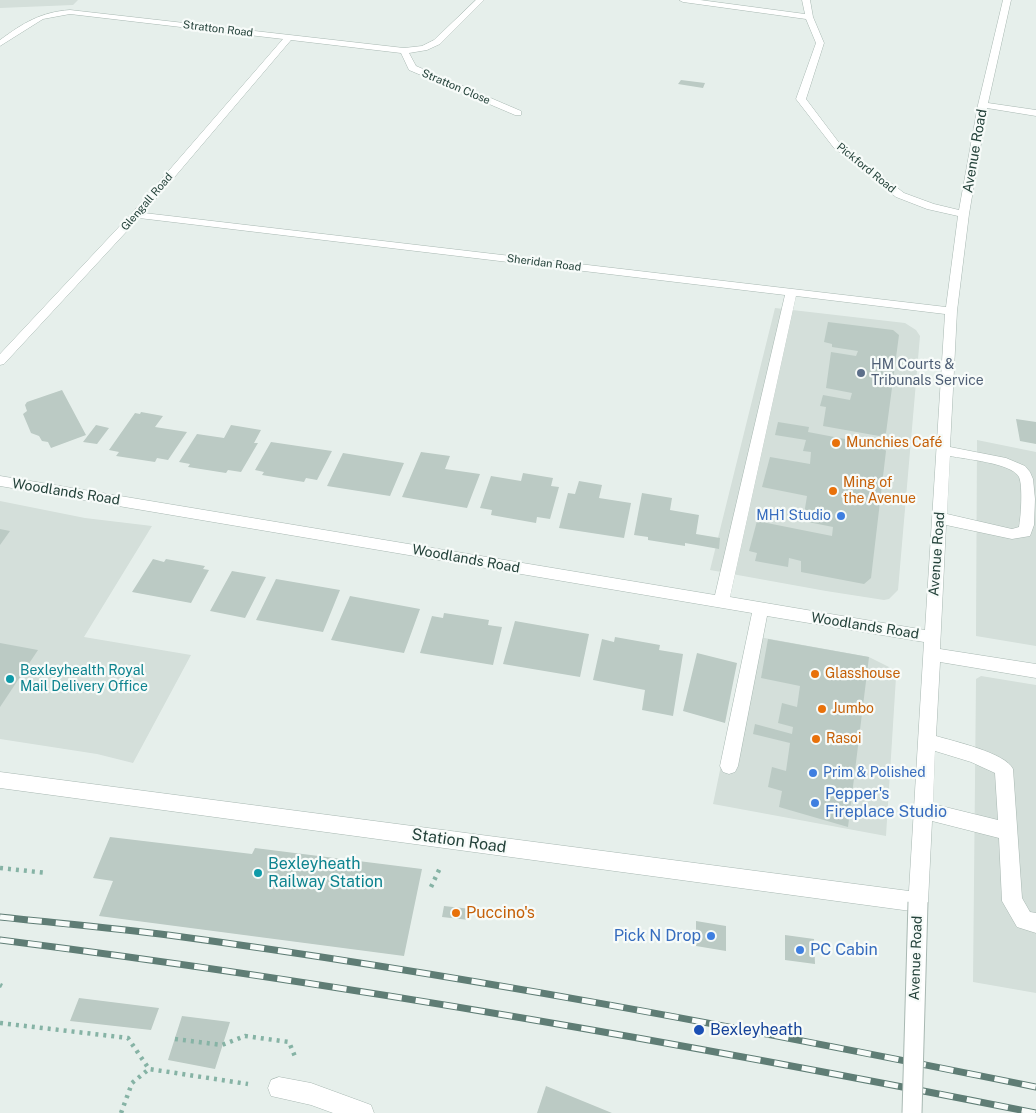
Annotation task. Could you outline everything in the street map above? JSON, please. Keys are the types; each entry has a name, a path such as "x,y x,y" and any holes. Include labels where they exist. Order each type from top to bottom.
{"street":[{"name":"Stratton Road","path":"0,44 33,20 52,13 74,9 289,38 404,51 424,48 437,42 480,0"},
{"path":"683,0 809,17"},
{"name":"Pickford Road","path":"806,0 809,17 820,43 801,99 837,146 900,195 931,207 964,214"},
{"name":"Avenue Road","path":"912,1113 918,902 951,311 964,214 984,105 1007,0"},
{"name":"Glengall Road","path":"0,361 136,216 289,38"},
{"name":"Stratton Close","path":"404,51 412,68 518,113"},
{"path":"984,105 1036,113"},
{"name":"Sheridan Road","path":"136,216 951,311"},
{"path":"721,602 791,292"},
{"path":"940,518 1012,534 1025,532 1027,525 1026,476 1020,468 1009,463 944,450"},
{"name":"Woodlands Road","path":"0,481 761,609 1036,671"},
{"path":"729,766 761,609"},
{"path":"927,742 975,756 1004,769 1012,901 1024,920 1036,923"},
{"name":"Station Road","path":"0,780 918,902"},
{"path":"923,810 1008,831"},
{"path":"278,1088 312,1094 363,1113"}],"path":[{"path":"431,887 441,867"},
{"path":"0,868 47,874"},
{"path":"0,1023 128,1038 149,1069 278,1088"},
{"path":"174,1038 222,1045 245,1036 289,1042 312,1094"},
{"path":"121,1113 132,1083 149,1069"}],"shaded area":[{"path":"0,0 78,0 73,5 0,8"},
{"path":"775,308 905,323 916,330 920,336 898,590 889,599 884,600 826,591 710,570"},
{"path":"977,440 1036,452 1036,646 976,636"},
{"path":"0,501 85,518 152,526 84,637 191,655 133,763 97,754 0,739"},
{"path":"748,635 869,657 889,667 896,677 886,836 713,804"},
{"path":"981,676 1036,685 1036,993 973,982 976,679"}],"building":[{"path":"681,80 705,83 703,88 678,84"},
{"path":"828,322 893,330 899,335 886,433 879,436 823,426 826,407 820,406 823,395 850,400 852,393 826,388 831,352 856,356 858,351 832,347 832,344 824,342"},
{"path":"62,390 86,435 51,448 48,442 42,441 39,436 31,433 23,414 27,411 25,405 27,402"},
{"path":"141,412 163,416 155,427 187,432 168,460 157,458 155,462 116,456 119,452 109,450 135,413 140,414"},
{"path":"1016,419 1036,422 1036,444 1020,441"},
{"path":"778,422 809,427 808,432 882,446 886,451 871,578 864,584 801,572 801,561 789,558 788,567 755,561 757,553 749,551 757,521 832,536 833,527 803,521 807,496 762,487 770,457 810,464 811,452 803,451 806,440 775,435"},
{"path":"96,425 109,428 97,444 83,442"},
{"path":"231,425 261,430 254,443 258,443 241,472 228,470 226,473 188,467 190,464 179,462 197,434 224,438"},
{"path":"271,442 332,451 317,480 306,478 304,482 262,475 264,472 255,470"},
{"path":"421,452 450,456 445,469 480,474 467,508 402,497"},
{"path":"343,453 404,463 390,496 327,486"},
{"path":"523,473 553,478 551,486 559,487 550,519 537,517 536,523 491,515 492,510 480,508 491,476 521,481"},
{"path":"579,481 602,485 599,498 631,503 624,538 559,528 568,493 575,494"},
{"path":"642,493 672,498 670,510 699,515 696,534 720,538 719,549 685,543 685,546 648,540 648,537 634,535"},
{"path":"0,529 10,531 0,545"},
{"path":"153,559 164,562 166,559 205,566 203,569 209,570 191,603 132,592"},
{"path":"232,571 266,577 245,618 210,611"},
{"path":"276,579 340,590 323,632 256,620"},
{"path":"350,596 420,609 404,653 331,640"},
{"path":"444,613 489,620 488,625 502,627 493,665 420,653 432,616 443,618"},
{"path":"515,621 589,634 580,677 503,664"},
{"path":"615,637 660,645 659,650 683,654 673,716 642,710 645,690 593,680 602,639 614,642"},
{"path":"768,639 869,657 848,827 779,807 782,791 768,787 772,767 786,771 790,743 753,734 755,724 792,734 793,727 778,723 782,703 797,707 800,686 761,678"},
{"name":"Bexleyhealth Royal Mail Delivery Office","path":"0,643 38,650 0,707"},
{"path":"697,653 737,663 725,723 683,711"},
{"path":"110,837 252,854 255,848 422,869 404,956 99,916 113,881 93,878"},
{"name":"Puccino's","path":"444,906 471,909 469,920 442,917"},
{"name":"Pick N Drop","path":"696,921 726,926 726,951 696,946"},
{"name":"PC Cabin","path":"785,935 814,939 815,964 785,960"},
{"path":"79,998 159,1008 151,1030 70,1021"},
{"path":"182,1016 230,1022 215,1069 168,1060"},
{"path":"546,1086 612,1113 537,1113"}],"railway":[{"path":"0,917 168,935 386,967 712,1024 1036,1087"},
{"path":"0,940 130,957 390,996 778,1063 1036,1113"}],"place":[{"name":"HM Courts & Tribunals Service","path":"861,373"},
{"name":"Munchies Café","path":"836,443"},
{"name":"Ming of the Avenue","path":"833,491"},
{"name":"MH1 Studio","path":"841,516"},
{"name":"Glasshouse","path":"815,674"},
{"name":"Bexleyhealth Royal Mail Delivery Office","path":"10,679"},
{"name":"Jumbo","path":"822,709"},
{"name":"Rasoi","path":"816,739"},
{"name":"Prim & Polished","path":"813,773"},
{"name":"Pepper's Fireplace Studio","path":"815,803"},
{"name":"Bexleyheath Railway Station","path":"258,873"},
{"name":"Puccino's","path":"456,913"},
{"name":"Pick N Drop","path":"711,936"},
{"name":"PC Cabin","path":"800,950"},
{"name":"Bexleyheath","path":"699,1030"}]}
